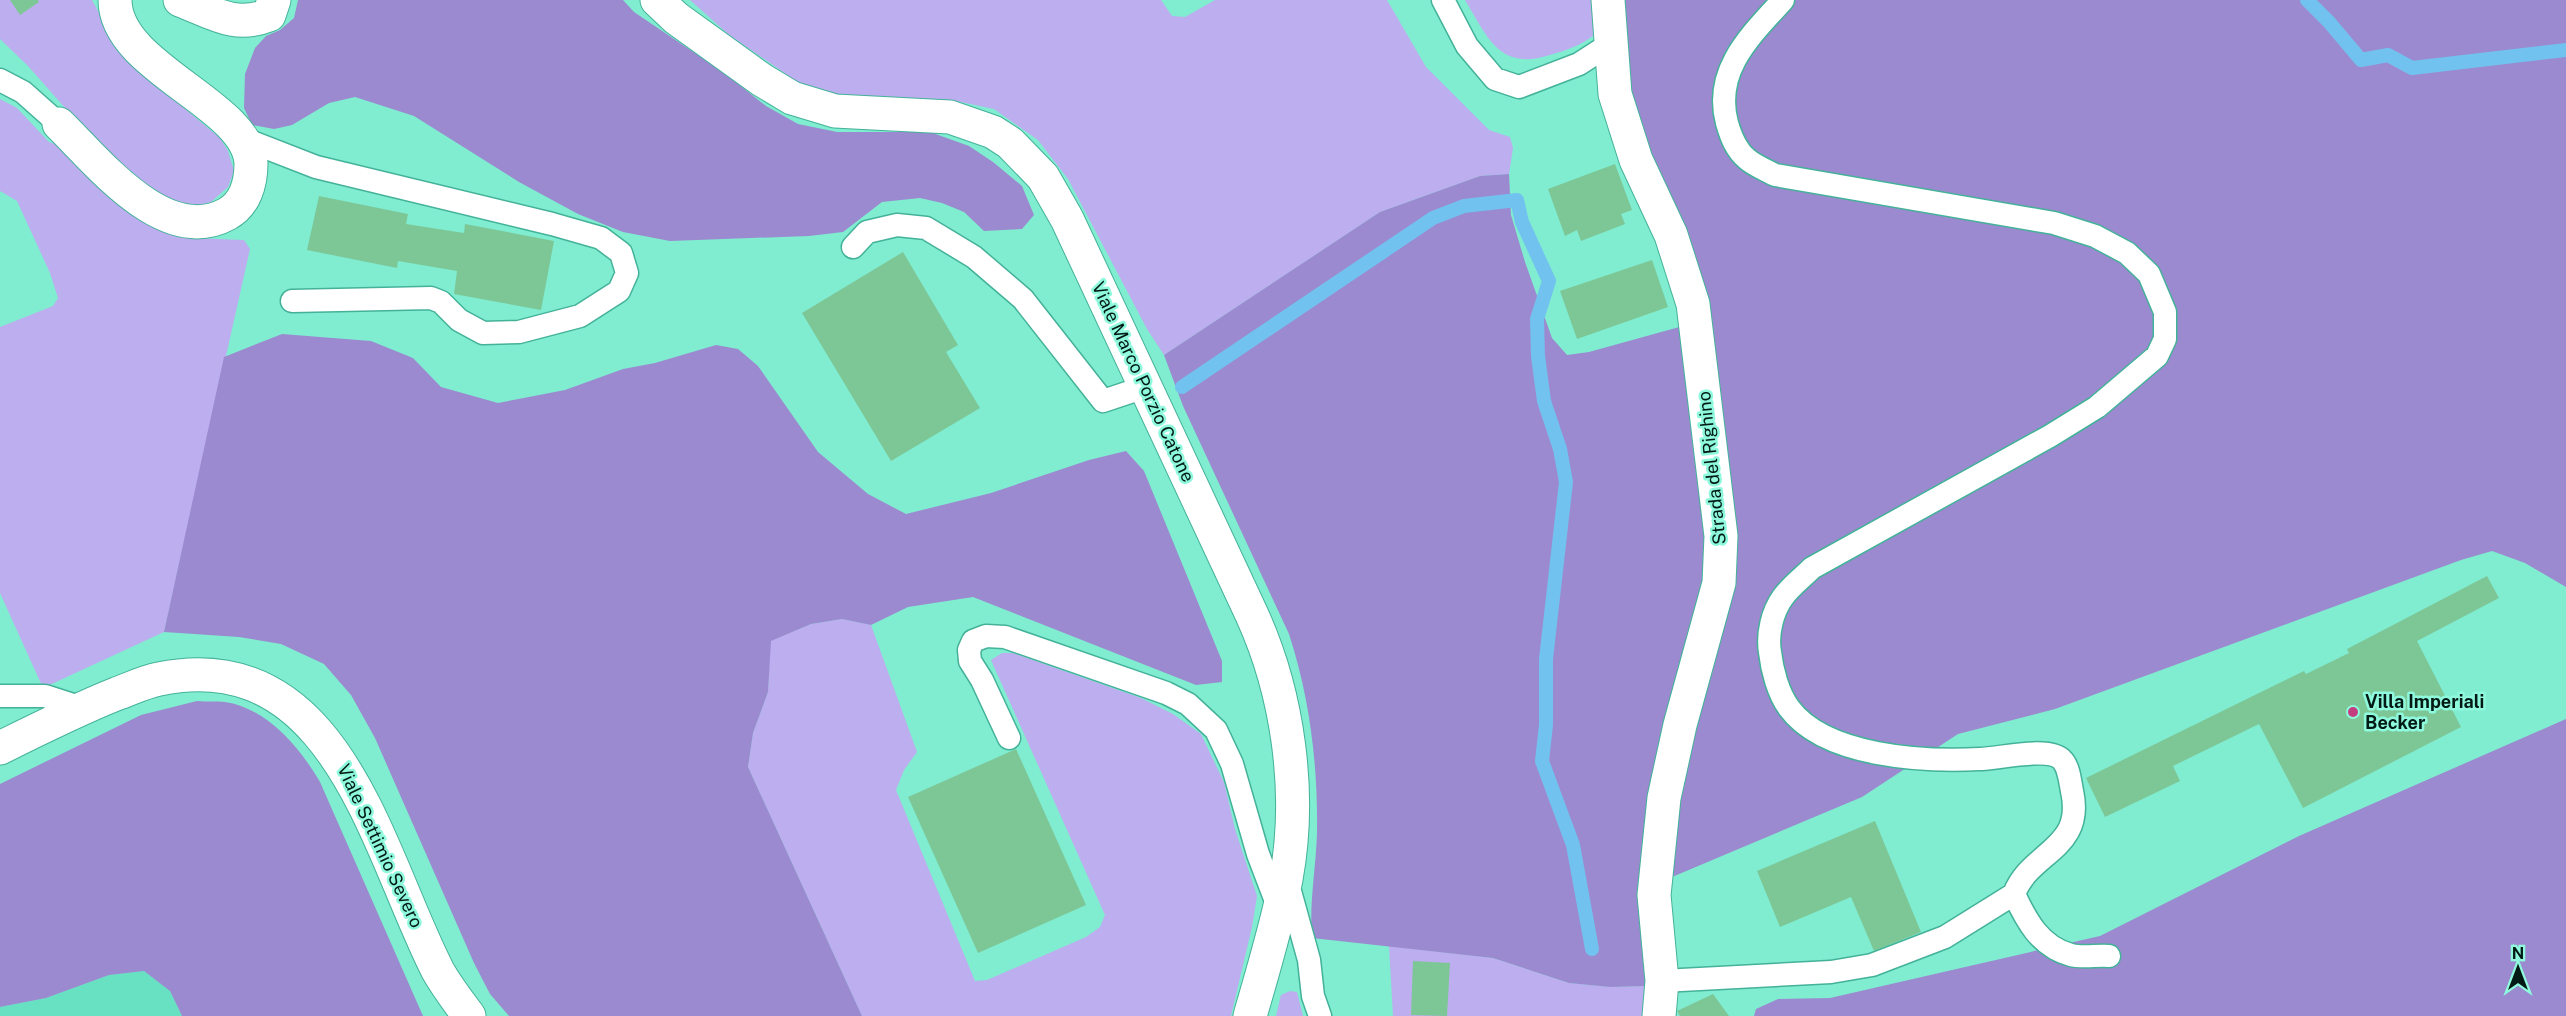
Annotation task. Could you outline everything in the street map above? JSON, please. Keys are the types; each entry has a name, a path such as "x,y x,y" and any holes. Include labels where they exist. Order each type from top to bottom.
{"street":[{"path":"59,124 132,194 170,217 194,223 210,222 235,209 243,201 248,188 251,164 244,139 223,118 144,55 129,36 118,16 115,0"},
{"path":"180,0 235,21 250,22 269,15 274,0"},
{"name":"Viale Marco Porzio Catone","path":"657,0 676,18 762,80 792,98 822,108 847,112 950,117 975,124 1010,142 1043,177 1066,219 1256,624 1273,666 1286,724 1291,783 1290,842 1279,909 1250,1016"},
{"name":"Strada del Righino","path":"1608,0 1615,94 1636,160 1671,235 1693,304 1721,536 1719,583 1680,725 1664,798 1654,895 1662,981 1659,1016"},
{"name":"Viale Settimio Severo","path":"0,748 82,708 156,680 205,674 235,677 270,692 315,727 345,768 439,972 469,1016"}],"lane":[{"path":"1443,0 1467,46 1495,79 1519,87 1579,64 1610,44"},
{"path":"1662,981 1831,972 1872,965 1945,937 2014,894 2019,879 2062,842 2073,824 2075,805 2067,767 2062,759 2050,753 1981,759 1931,760 1880,754 1850,746 1813,730 1789,708 1773,672 1767,637 1782,597 1812,568 2050,436 2097,407 2157,356 2165,339 2165,312 2149,274 2127,253 2095,236 2054,223 1775,175 1747,159 1731,140 1723,107 1726,76 1748,38 1783,0"},
{"path":"0,80 23,92 59,124"},
{"path":"244,139 315,167 601,238 621,253 627,273 619,291 580,316 519,332 483,333 459,320 441,302 431,298 292,301"},
{"path":"853,247 867,232 897,225 926,228 974,257 1023,300 1103,401 1145,387"},
{"path":"1009,738 982,680 970,661 969,650 973,641 986,636 1005,637 1166,693 1188,704 1216,730 1232,764 1258,854 1279,909"},
{"path":"0,696 45,696 82,708"},
{"path":"1286,877 1309,960 1313,996 1320,1016"},
{"path":"2014,894 2041,940 2070,955 2109,956"}],"shaded area":[{"path":"0,0 92,0 124,58 220,138 228,151 234,171 228,187 211,202 197,206 169,205 103,151 28,66 0,39"},
{"path":"298,0 623,0 634,12 723,72 766,106 798,124 837,132 930,132 969,146 1022,186 1034,215 1022,229 984,231 964,212 942,203 920,198 882,202 843,232 809,236 670,241 623,232 578,214 519,182 414,116 355,97 329,103 292,125 274,129 252,125 244,108 245,74 255,48 266,36 280,30 294,18"},
{"path":"690,0 1161,0 1172,16 1185,17 1215,0 1387,0 1426,67 1489,130 1510,137 1513,148 1509,174 1480,176 1380,212 1164,355 1147,329 1068,179 1038,140 994,109 951,100 837,95 803,86 728,34"},
{"path":"1465,0 1599,0 1596,34 1580,44 1557,53 1533,59 1518,58 1507,55 1497,48"},
{"path":"1616,0 2566,0 2566,587 2525,563 2492,551 2461,560 2055,709 1958,734 1862,797 1672,877 1647,986 1610,987 1569,983 1493,958 1312,938 1312,899 1317,833 1316,782 1311,732 1296,658 1289,634 1183,406 1164,355 1380,212 1480,176 1509,174 1511,215 1525,262 1552,338 1567,355 1589,352 1683,326 1633,105"},
{"path":"0,99 17,108 49,142 68,148 156,224 191,238 244,240 250,249 164,632 43,688 0,593 0,327 53,306 58,298 50,273 17,201 0,191"},
{"path":"282,334 371,341 413,358 441,387 498,403 565,390 623,369 655,363 716,345 738,349 758,366 818,452 868,494 906,514 991,493 1089,460 1126,451 1144,471 1222,661 1222,682 1196,685 973,597 908,607 871,625 842,619 811,624 771,641 768,692 753,733 748,767 862,1016 509,1016 490,994 474,963 375,738 351,695 324,664 281,644 239,637 164,632 224,357"},
{"path":"842,619 871,625 917,752 904,770 896,790 975,981 987,980 1086,937 1100,927 1105,915 991,660 1002,653 1013,653 1141,698 1173,714 1201,734 1224,782 1235,829 1257,896 1231,1016 862,1016 748,767 753,733 768,692 770,641 811,624"},
{"path":"197,701 225,702 255,712 281,732 303,756 320,782 423,1016 182,1016 170,991 144,971 109,975 46,998 0,1007 0,784 141,715"},
{"path":"2566,719 2566,1016 1754,1016 1756,1009 1778,999 1830,998 2100,936 2299,836"},
{"path":"1389,946 1493,958 1569,983 1610,987 1647,986 1643,1016 1393,1016"},
{"path":"144,971 170,991 182,1016 0,1016 0,1007 46,998 109,975"},
{"path":"1290,991 1297,992 1303,1016 1276,1016 1281,995"}],"building":[{"path":"10,0 38,0 39,2 20,15"},
{"path":"1615,164 1632,210 1621,214 1625,224 1581,241 1577,230 1565,236 1548,189"},
{"path":"319,196 408,214 406,224 464,233 465,224 554,241 541,310 454,294 457,271 398,261 397,268 307,250"},
{"path":"903,252 958,345 946,352 980,408 891,461 802,313"},
{"path":"1652,260 1668,307 1577,339 1560,291"},
{"name":"Villa Imperiali Becker","path":"2487,576 2499,598 2417,641 2461,727 2303,808 2259,724 2173,766 2180,781 2105,817 2086,778 2304,671 2306,674 2349,653 2347,649"},
{"path":"1016,749 1086,905 978,953 908,797"},
{"path":"1875,821 1921,932 1874,951 1851,897 1780,927 1757,871"},
{"path":"1413,961 1450,963 1447,1016 1411,1015"},
{"path":"1713,994 1729,1016 1680,1016 1677,1011"}],"waterway":[{"path":"2307,0 2361,60 2388,55 2412,68 2566,50"},
{"path":"1182,387 1433,218 1464,206 1517,200 1522,222 1549,281 1537,319 1538,356 1544,401 1560,449 1566,482 1546,659 1546,725 1542,761 1573,845 1592,949"}],"place":[{"name":"Villa Imperiali Becker","path":"2353,712"}]}
